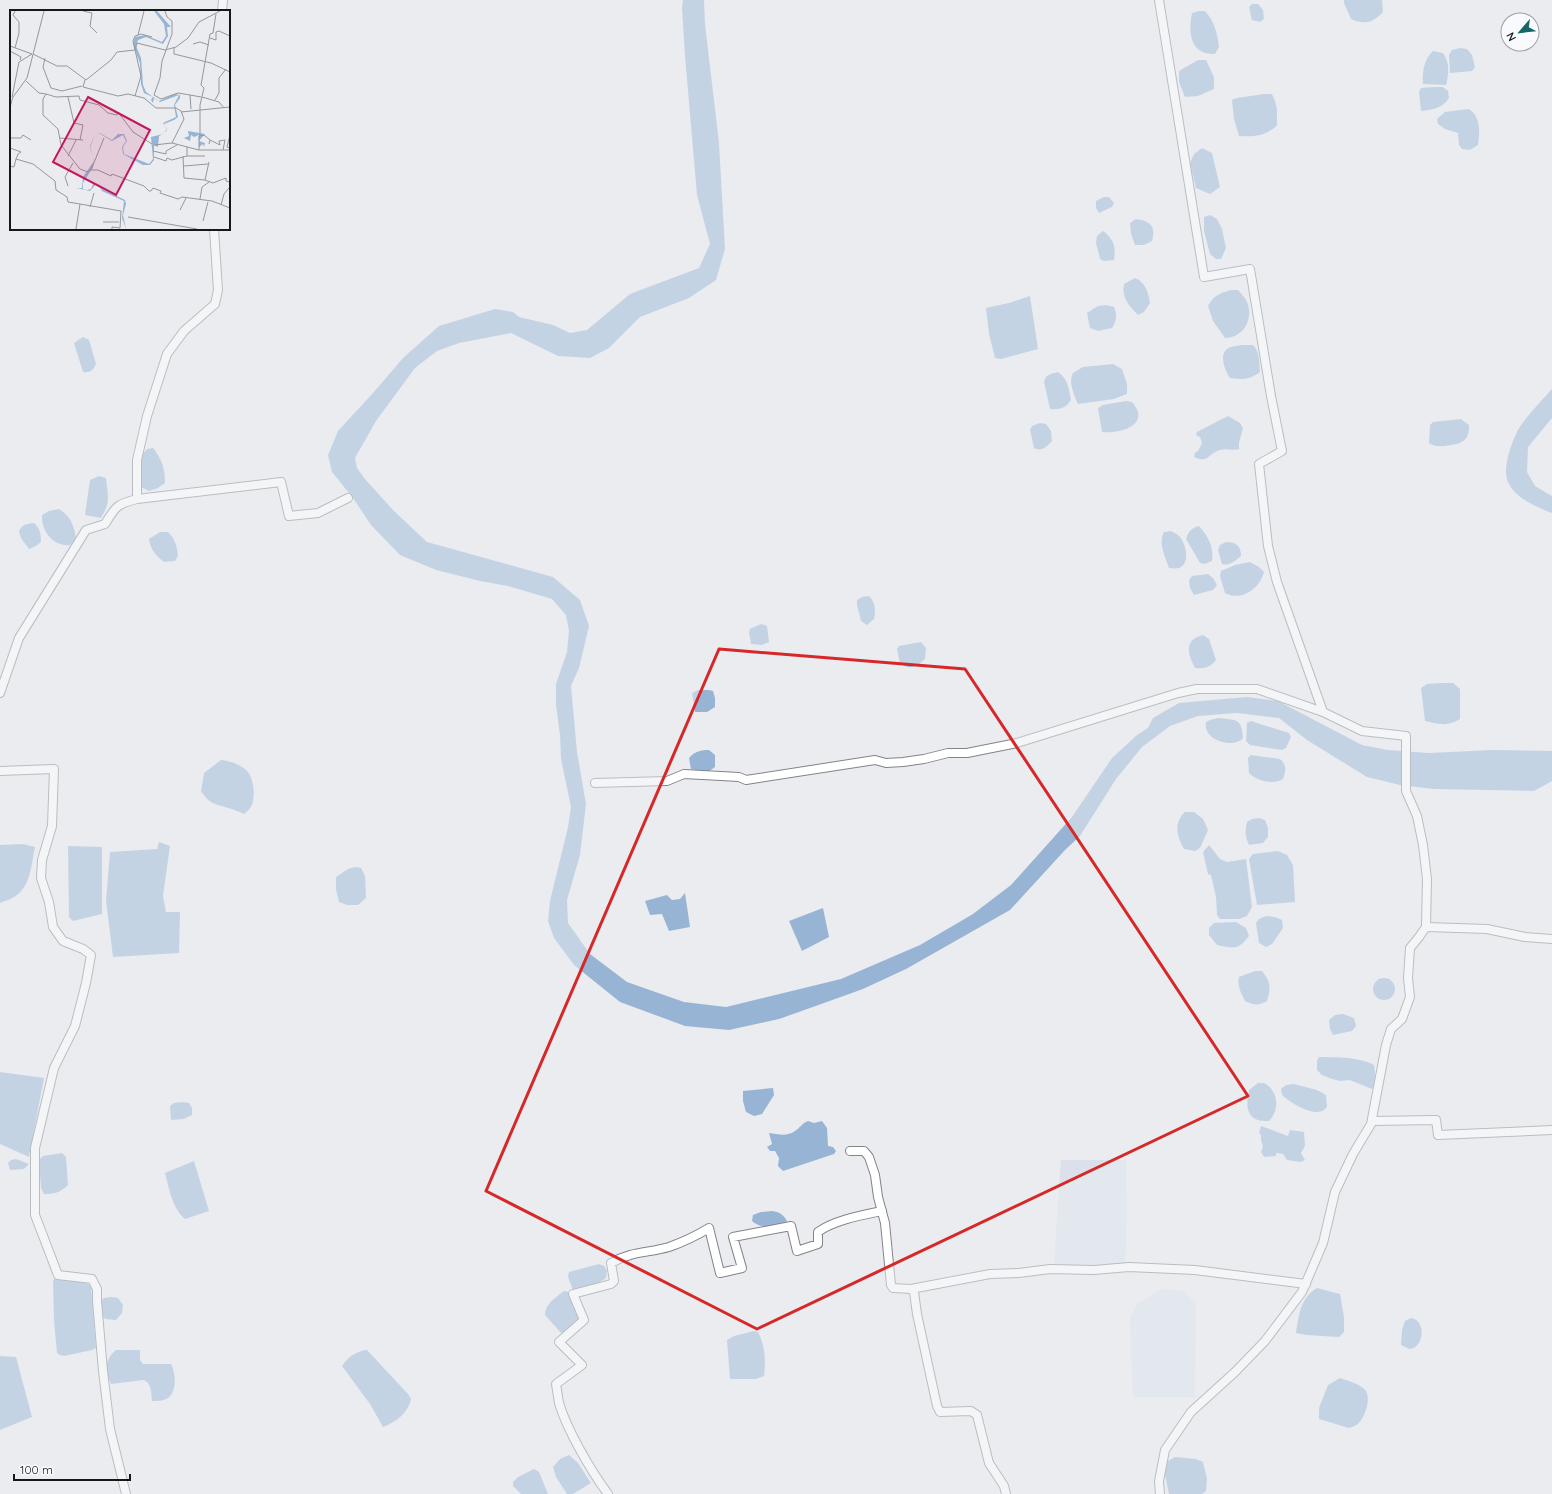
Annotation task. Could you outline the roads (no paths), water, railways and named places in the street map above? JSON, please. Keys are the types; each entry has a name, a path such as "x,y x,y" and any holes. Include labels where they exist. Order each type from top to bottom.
{"street":[{"path":"222,10 223,0"},
{"path":"1159,0 1204,277 1250,269 1271,396 1282,451 1259,464 1268,546 1277,582 1323,712"},
{"path":"137,499 137,460 147,416 167,354 184,331 215,304 218,290 214,230"},
{"path":"0,693 19,638 86,530 105,524 112,511 120,504 137,499 281,482 289,516 318,513 348,498"},
{"path":"595,783 667,781 684,774 739,777 746,780 876,760 886,763 924,760 948,753 967,753 1017,743 1178,693 1197,689 1257,689 1323,712 1362,731 1406,736 1406,791 1417,816 1427,879 1426,926 1410,948 1408,978 1410,997 1402,1019 1391,1029 1386,1045 1372,1124 1353,1154 1335,1192 1323,1243 1302,1292 1264,1341 1235,1372 1191,1412 1165,1450 1159,1481 1160,1494"},
{"path":"0,771 54,769 52,826 42,860 41,878 49,902 53,927 63,941 83,949 91,955 86,983 75,1026 54,1068 35,1148 35,1215 58,1275 92,1279 97,1289 103,1371 110,1429 126,1494"},
{"path":"1426,926 1487,929 1525,937 1552,939"},
{"path":"1372,1121 1436,1120 1438,1135 1552,1130"},
{"path":"850,1151 864,1151 869,1157 875,1175 885,1223 891,1285 893,1288 911,1289 990,1274 1019,1273 1050,1269 1094,1270 1129,1267 1194,1270 1306,1284"},
{"path":"608,1494 593,1472 559,1403 556,1384 582,1365 559,1342 584,1320 573,1294 611,1284 614,1280 612,1263 616,1260 643,1251 668,1247 692,1238 709,1228 720,1273 742,1268 733,1237 791,1226 797,1251 818,1244 818,1232 823,1228 858,1216 882,1211"},
{"path":"911,1289 914,1292 918,1321 937,1406 940,1412 971,1411 977,1415 989,1463 1004,1486 1006,1494"}],"water":[{"path":"683,0 704,0 705,24 719,143 725,249 716,280 689,298 640,317 609,348 590,358 558,356 511,333 459,343 437,351 415,368 376,421 355,458 357,468 365,479 393,510 427,542 553,577 580,600 589,626 579,668 571,686 577,752 586,804 580,855 567,900 568,923 590,954 627,982 684,1002 726,1007 841,979 920,945 973,914 1011,885 1072,817 1112,758 1137,735 1148,728 1153,718 1179,703 1247,697 1278,701 1362,745 1388,750 1429,753 1492,750 1552,751 1552,781 1534,791 1434,789 1400,785 1367,777 1307,740 1279,718 1237,713 1198,716 1170,726 1142,747 1116,779 1080,836 1065,850 1010,910 906,969 863,989 779,1019 729,1030 685,1026 620,1002 574,965 554,938 548,921 550,901 568,827 571,807 561,759 560,735 556,705 556,684 567,652 569,631 566,615 552,599 508,586 436,570 400,555 371,525 353,498 332,472 328,455 338,431 403,358 439,326 495,309 513,312 519,317 553,325 570,333 587,330 630,294 699,268 710,244 697,195 685,56 682,8"},
{"path":"1344,0 1382,0 1383,12 1372,21 1356,21 1351,19"},
{"path":"1252,4 1258,4 1263,10 1264,19 1260,22 1252,20 1249,7"},
{"path":"1205,11 1215,28 1219,47 1215,54 1200,51 1193,41 1190,28 1192,13"},
{"path":"1460,48 1467,49 1472,55 1475,67 1472,71 1450,73 1449,55 1452,50"},
{"path":"1433,51 1443,53 1447,60 1448,77 1446,85 1423,84 1424,66"},
{"path":"1198,60 1206,60 1214,77 1214,89 1198,96 1185,97 1179,82 1179,71"},
{"path":"1443,87 1448,91 1449,98 1440,106 1421,111 1419,92 1421,88"},
{"path":"1272,94 1275,101 1277,109 1277,125 1269,132 1264,134 1239,136 1234,119 1232,100"},
{"path":"1469,109 1476,116 1479,125 1478,145 1470,150 1462,149 1459,145 1458,133 1445,129 1438,124 1437,119 1445,112"},
{"path":"1202,148 1212,153 1220,187 1210,194 1196,188 1190,163 1194,154"},
{"path":"1104,197 1109,197 1114,203 1112,207 1099,213 1096,208 1096,201"},
{"path":"1210,215 1217,219 1222,229 1226,248 1221,259 1216,259 1210,254 1204,231 1204,217"},
{"path":"1136,219 1149,223 1153,228 1152,241 1144,245 1135,245 1131,234 1130,223"},
{"path":"1103,231 1112,240 1115,251 1114,260 1104,261 1100,259 1096,243 1097,236"},
{"path":"1135,278 1144,285 1150,303 1144,312 1138,315 1129,305 1123,289 1124,284"},
{"path":"1231,290 1238,290 1246,300 1249,313 1246,325 1242,330 1232,337 1225,338 1213,321 1208,306 1217,295"},
{"path":"1030,296 1038,349 1001,359 995,358 989,334 986,308 1009,303"},
{"path":"1106,305 1114,307 1115,310 1116,320 1112,328 1098,331 1090,328 1087,313 1098,306"},
{"path":"83,337 89,340 96,364 93,369 88,372 83,372 74,343"},
{"path":"1253,345 1259,357 1260,372 1253,377 1245,379 1230,378 1223,360 1224,353 1233,346"},
{"path":"1113,364 1122,369 1127,384 1127,394 1114,399 1078,404 1071,384 1073,373 1083,367"},
{"path":"1058,372 1066,381 1071,400 1062,408 1050,409 1044,382 1047,376"},
{"path":"1552,389 1552,418 1528,447 1527,472 1535,486 1552,496 1552,513 1533,505 1516,493 1508,482 1506,470 1510,450 1520,427"},
{"path":"1126,401 1132,402 1137,410 1138,417 1136,422 1125,429 1102,432 1098,408 1103,405"},
{"path":"1228,416 1240,423 1243,428 1239,449 1225,449 1216,451 1206,459 1194,457 1202,443 1200,437 1196,435 1197,432"},
{"path":"1461,419 1469,425 1469,431 1466,439 1459,443 1445,446 1435,446 1429,443 1430,425 1433,422"},
{"path":"1040,423 1046,424 1051,431 1052,441 1046,447 1037,449 1034,448 1030,430 1032,426"},
{"path":"153,448 159,456 162,464 165,483 158,488 149,491 141,487 142,455 147,449"},
{"path":"99,476 106,478 108,495 108,503 101,518 85,515 90,480"},
{"path":"59,509 69,518 74,530 76,539 70,545 59,544 54,541 46,532 42,521 42,515 49,511"},
{"path":"34,523 40,531 41,542 29,549 21,538 19,531 23,526"},
{"path":"1199,526 1208,538 1212,551 1212,561 1205,564 1200,563 1186,539 1191,530"},
{"path":"1171,531 1182,539 1186,553 1183,566 1178,568 1169,568 1162,545 1162,536 1164,532"},
{"path":"160,532 168,532 174,540 178,556 175,561 164,562 152,549 149,539"},
{"path":"1226,542 1237,545 1241,556 1232,563 1222,564 1218,550 1220,545"},
{"path":"1250,562 1264,572 1259,583 1244,595 1238,596 1225,593 1220,576 1221,571 1235,565"},
{"path":"1208,574 1213,578 1217,585 1213,590 1194,595 1190,588 1189,580 1192,576"},
{"path":"869,596 874,604 875,612 874,619 867,625 861,621 857,600 862,597"},
{"path":"761,624 767,626 769,642 762,645 751,644 750,629"},
{"path":"1203,635 1209,639 1216,660 1207,667 1195,668 1190,658 1189,648 1192,640"},
{"path":"921,642 926,648 925,659 913,667 907,667 900,664 897,649 899,646"},
{"path":"1453,683 1460,689 1460,719 1447,724 1425,721 1421,688 1427,684"},
{"path":"698,690 713,691 715,707 707,712 695,712 692,693"},
{"path":"1218,718 1237,721 1241,727 1243,738 1233,743 1227,743 1214,738 1209,734 1206,729 1206,722"},
{"path":"1251,721 1289,733 1291,737 1286,748 1282,750 1250,745 1246,741 1247,723"},
{"path":"709,750 715,755 715,767 708,772 691,769 689,758 698,751"},
{"path":"1251,755 1280,759 1285,768 1283,779 1270,782 1252,776 1249,773 1248,758"},
{"path":"221,760 239,765 248,772 252,779 254,793 253,801 250,809 244,814 213,803 207,799 201,791 204,773"},
{"path":"1185,812 1194,812 1203,819 1208,830 1200,848 1195,851 1184,849 1178,835 1177,830 1179,821"},
{"path":"1259,818 1265,820 1268,828 1268,837 1263,843 1249,845 1246,834 1247,822 1252,819"},
{"path":"159,842 170,846 163,896 166,912 180,912 179,953 113,957 106,901 110,852 157,849"},
{"path":"23,844 35,847 31,870 27,881 18,895 0,903 0,845"},
{"path":"1209,845 1220,859 1227,862 1246,859 1252,907 1247,916 1239,919 1220,919 1217,915 1216,897 1211,875 1208,874 1203,852"},
{"path":"68,846 102,847 102,914 73,921 69,917"},
{"path":"1278,851 1287,855 1293,865 1295,902 1257,905 1249,859 1253,854"},
{"path":"355,867 361,868 365,876 366,898 358,905 347,905 339,902 336,889 336,877 348,869"},
{"path":"685,893 690,927 669,931 662,914 650,915 645,901 667,895 672,900 680,899"},
{"path":"823,908 829,937 802,951 789,921"},
{"path":"1266,916 1275,917 1282,920 1283,928 1272,944 1266,947 1259,943 1256,923 1259,919"},
{"path":"1236,922 1246,928 1249,936 1242,944 1238,946 1231,947 1217,945 1209,935 1209,928 1214,923"},
{"path":"1255,971 1262,971 1269,982 1267,1001 1259,1004 1253,1004 1245,1001 1239,983 1239,977"},
{"path":"1384,978 1392,981 1395,989 1392,997 1384,1000 1376,997 1373,989 1376,981"},
{"path":"1343,1014 1354,1018 1356,1026 1352,1031 1333,1035 1330,1029 1329,1020 1335,1015"},
{"path":"1319,1057 1340,1057 1362,1060 1374,1065 1375,1081 1372,1089 1350,1080 1340,1081 1322,1075 1317,1070 1317,1061"},
{"path":"0,1072 44,1078 29,1157 0,1144"},
{"path":"1258,1083 1264,1083 1270,1087 1276,1098 1274,1114 1269,1121 1256,1119 1249,1113 1247,1103 1249,1090"},
{"path":"1294,1084 1317,1090 1326,1095 1327,1107 1322,1111 1313,1112 1301,1108 1282,1095 1281,1089 1286,1085"},
{"path":"773,1088 774,1095 762,1114 754,1116 746,1112 743,1101 743,1091"},
{"path":"174,1103 189,1103 192,1108 192,1115 184,1119 171,1120 170,1106"},
{"path":"808,1121 814,1123 822,1121 827,1128 828,1146 833,1147 836,1151 834,1154 783,1171 778,1166 779,1158 775,1151 770,1151 767,1147 772,1144 769,1133 782,1135 789,1134"},
{"path":"1261,1126 1288,1136 1290,1130 1304,1132 1305,1146 1301,1153 1305,1160 1301,1162 1287,1160 1283,1154 1276,1153 1276,1156 1264,1157 1261,1152 1263,1147 1261,1135 1259,1133"},
{"path":"62,1153 66,1157 68,1185 58,1192 44,1194 41,1188 39,1160 43,1156"},
{"path":"16,1159 29,1164 24,1169 10,1170 8,1163 11,1160"},
{"path":"194,1161 209,1211 185,1219 174,1204 165,1173"},
{"path":"772,1211 781,1214 787,1221 779,1225 769,1227 755,1224 752,1221 753,1215 761,1212"},
{"path":"599,1264 604,1266 607,1271 606,1278 591,1287 573,1290 568,1277 569,1272"},
{"path":"63,1276 81,1280 91,1286 96,1348 64,1356 57,1353 54,1321 53,1281 55,1278"},
{"path":"1317,1288 1340,1294 1344,1317 1344,1332 1339,1337 1296,1333 1301,1308 1311,1292"},
{"path":"564,1291 569,1292 573,1298 581,1319 570,1329 561,1333 545,1315 545,1311 549,1304"},
{"path":"104,1298 118,1298 123,1305 122,1313 116,1320 106,1319 101,1316 100,1302"},
{"path":"1411,1318 1419,1322 1422,1335 1418,1344 1414,1348 1409,1349 1401,1345 1402,1330 1405,1321"},
{"path":"754,1331 758,1332 764,1348 764,1376 756,1379 730,1379 727,1340 734,1336"},
{"path":"116,1350 140,1350 140,1360 143,1364 171,1364 175,1382 171,1395 164,1400 152,1401 150,1386 144,1380 111,1384 107,1366 109,1358"},
{"path":"367,1350 411,1399 407,1409 401,1416 383,1427 370,1404 342,1366 353,1355"},
{"path":"0,1356 16,1357 32,1417 0,1430"},
{"path":"1340,1378 1361,1386 1366,1391 1368,1399 1368,1404 1363,1417 1358,1424 1349,1428 1319,1419 1319,1408 1328,1385"},
{"path":"569,1455 578,1463 591,1483 573,1494 567,1494 556,1477 553,1467 560,1459"},
{"path":"1175,1457 1196,1459 1203,1462 1207,1479 1206,1491 1202,1494 1169,1494 1164,1470 1166,1462"},
{"path":"534,1469 539,1472 548,1494 521,1494 513,1486 513,1482 518,1477"}]}
